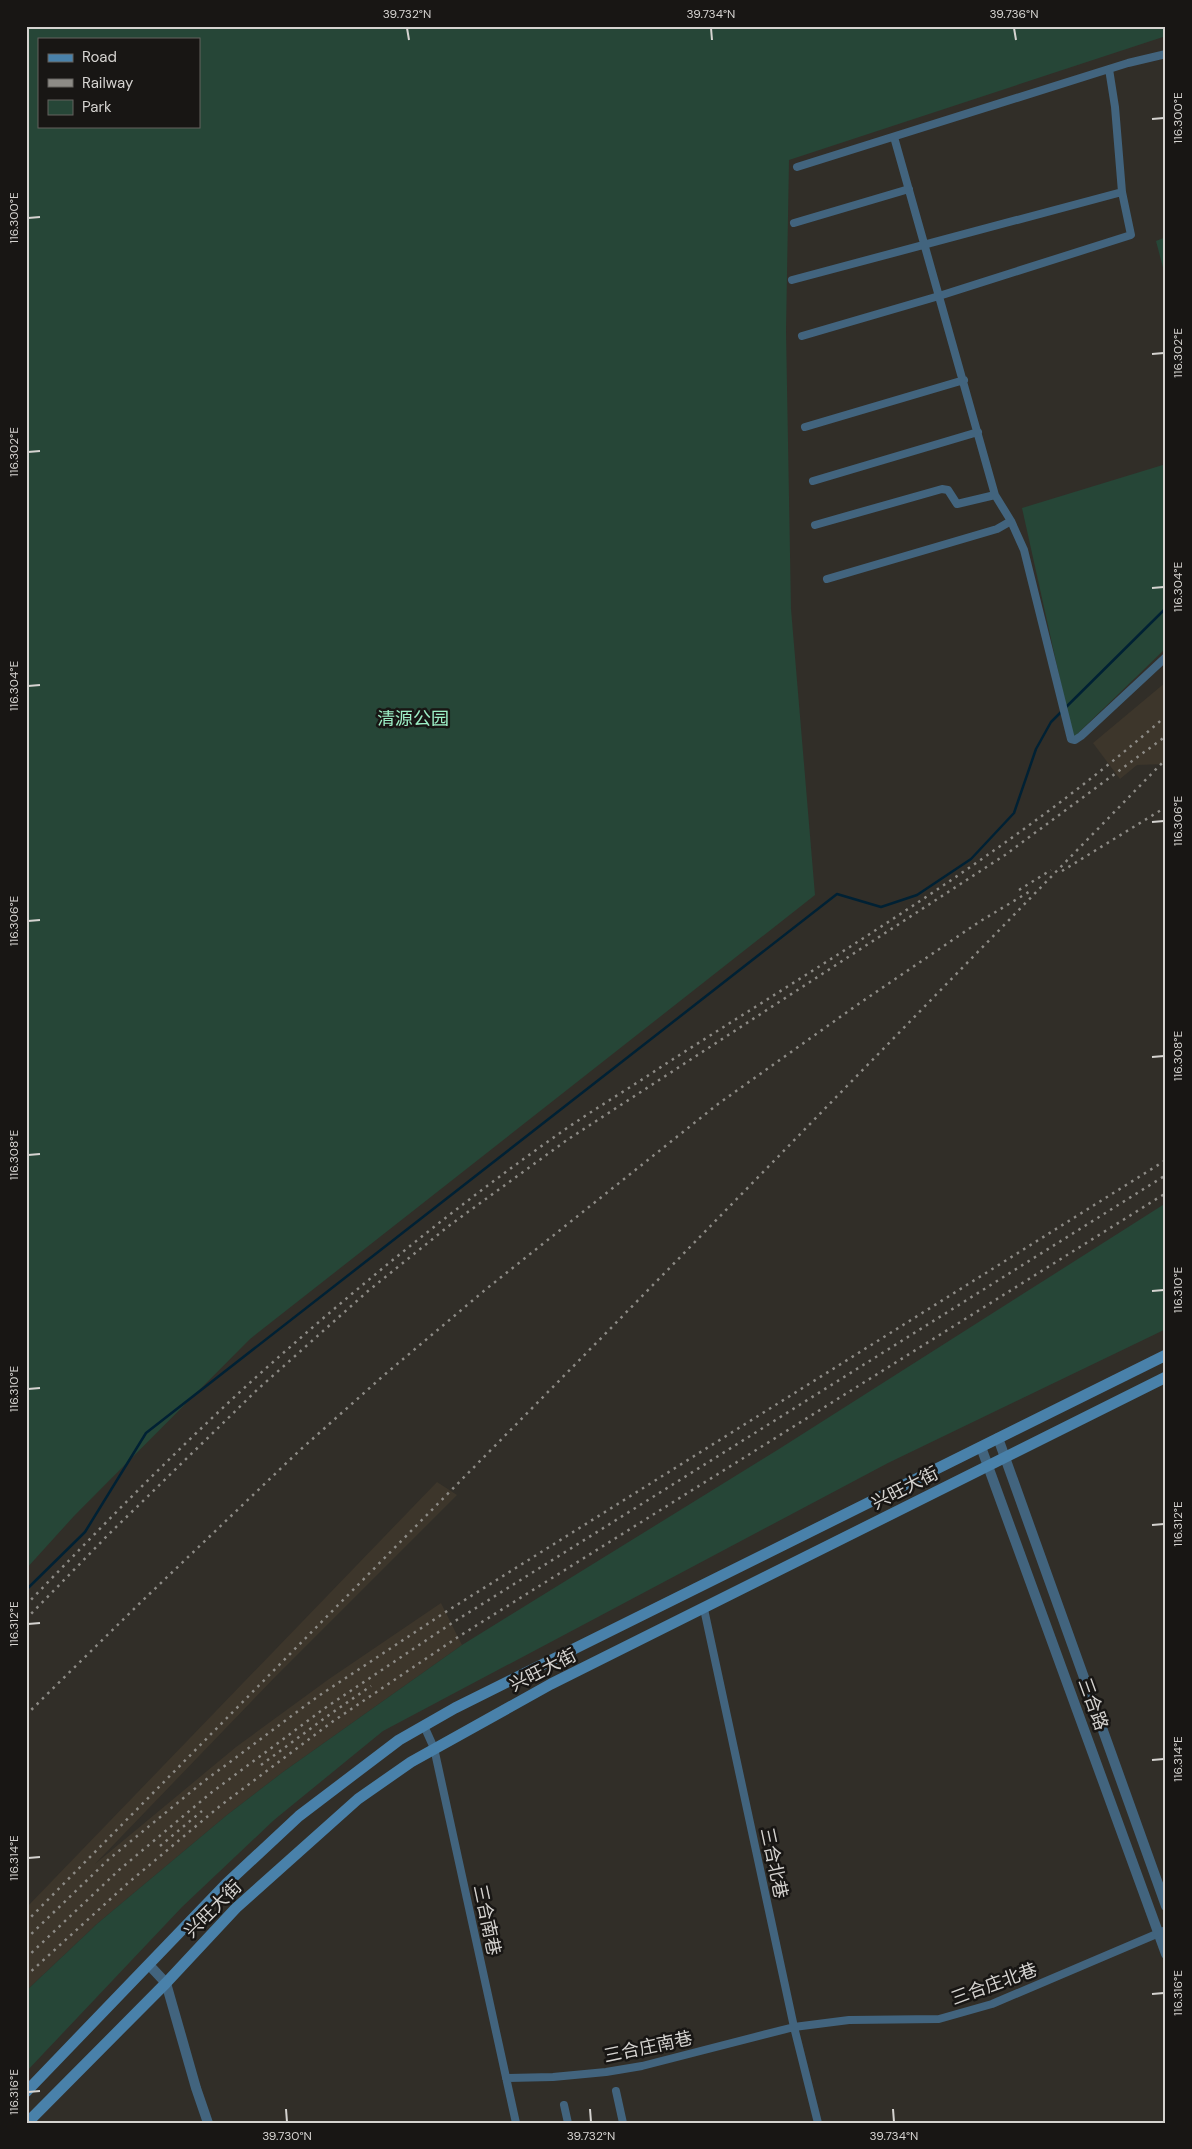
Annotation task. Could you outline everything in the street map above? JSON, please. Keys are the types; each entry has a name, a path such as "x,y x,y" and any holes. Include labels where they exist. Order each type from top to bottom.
{"main road":[{"name":"兴旺大街","path":"26,2092 150,1966 226,1884 299,1816 399,1740 464,1703 1166,1355"},
{"name":"兴旺大街","path":"27,2123 166,1983 236,1908 345,1810 411,1762 551,1684 1166,1377"}],"street":[{"path":"797,167 1109,69 1166,54"},
{"path":"802,336 939,296 1132,235 1122,192 1115,107 1109,69"},
{"path":"894,137 995,495 1011,521 1024,550 1071,739 1075,740 1081,736 1166,657"},
{"path":"794,223 909,189"},
{"path":"792,280 1122,192"},
{"path":"805,427 964,380"},
{"path":"813,481 978,432"},
{"path":"815,525 942,489 948,490 957,504 995,495"},
{"path":"827,579 997,529 1011,521"},
{"name":"三合路","path":"998,1438 1166,1906"},
{"name":"三合路","path":"981,1447 1162,1931 1166,1954"},
{"name":"三合北巷","path":"704,1609 794,2027 818,2123"},
{"name":"三合南巷","path":"424,1726 434,1748 516,2123"},
{"name":"三合庄北巷","path":"794,2027 850,2020 939,2019 963,2013 992,2004 1162,1931"},
{"path":"150,1966 166,1983 208,2123"},
{"name":"三合庄南巷","path":"506,2078 553,2077 606,2072 642,2066 794,2027"},
{"path":"616,2091 623,2123"},
{"path":"564,2104 568,2123"}],"shaded area":[{"path":"1166,682 1166,764 1137,765 1120,779 1093,743"},
{"path":"437,1482 457,1495 276,1676 95,1864 236,1747 329,1679 441,1603 462,1645 283,1772 227,1815 98,1923 26,1991 26,1908"}],"green space":[{"name":"清源公园","path":"26,26 1166,26 1166,36 789,160 786,331 791,609 815,895 250,1339 74,1516 26,1569"},
{"path":"1166,237 1166,279 1156,241"},
{"path":"1166,464 1166,648 1073,738 1022,508"},
{"path":"1166,1203 1166,1329 888,1463 383,1731 274,1820 182,1907 26,2072 26,1991 98,1923 227,1815 283,1772 462,1645 779,1449"}],"waterway":[{"path":"26,1590 85,1532 146,1433 837,894 881,907 917,895 971,859 1014,813 1036,749 1051,722 1166,608"}],"railway":[{"path":"26,1605 167,1462 254,1379 328,1314 442,1221 573,1124 858,942 985,857 1108,765 1166,716"},
{"path":"26,1619 108,1535 258,1389 368,1291 450,1225 567,1140 1005,855 1166,736"},
{"path":"26,1922 610,1329 1166,759"},
{"path":"1062,871 1166,807"},
{"path":"1019,890 1051,870"},
{"path":"26,1715 299,1451 383,1376 485,1290 718,1104 857,1005 979,922 1032,890"},
{"path":"26,1939 109,1859 203,1782 317,1697 444,1613 1166,1160"},
{"path":"26,1958 119,1870 212,1792 325,1708 452,1623 1166,1175"},
{"path":"26,1976 128,1883 220,1806 332,1722 458,1637 1166,1193"},
{"path":"261,1765 371,1686"},
{"path":"160,1846 202,1811"}]}
